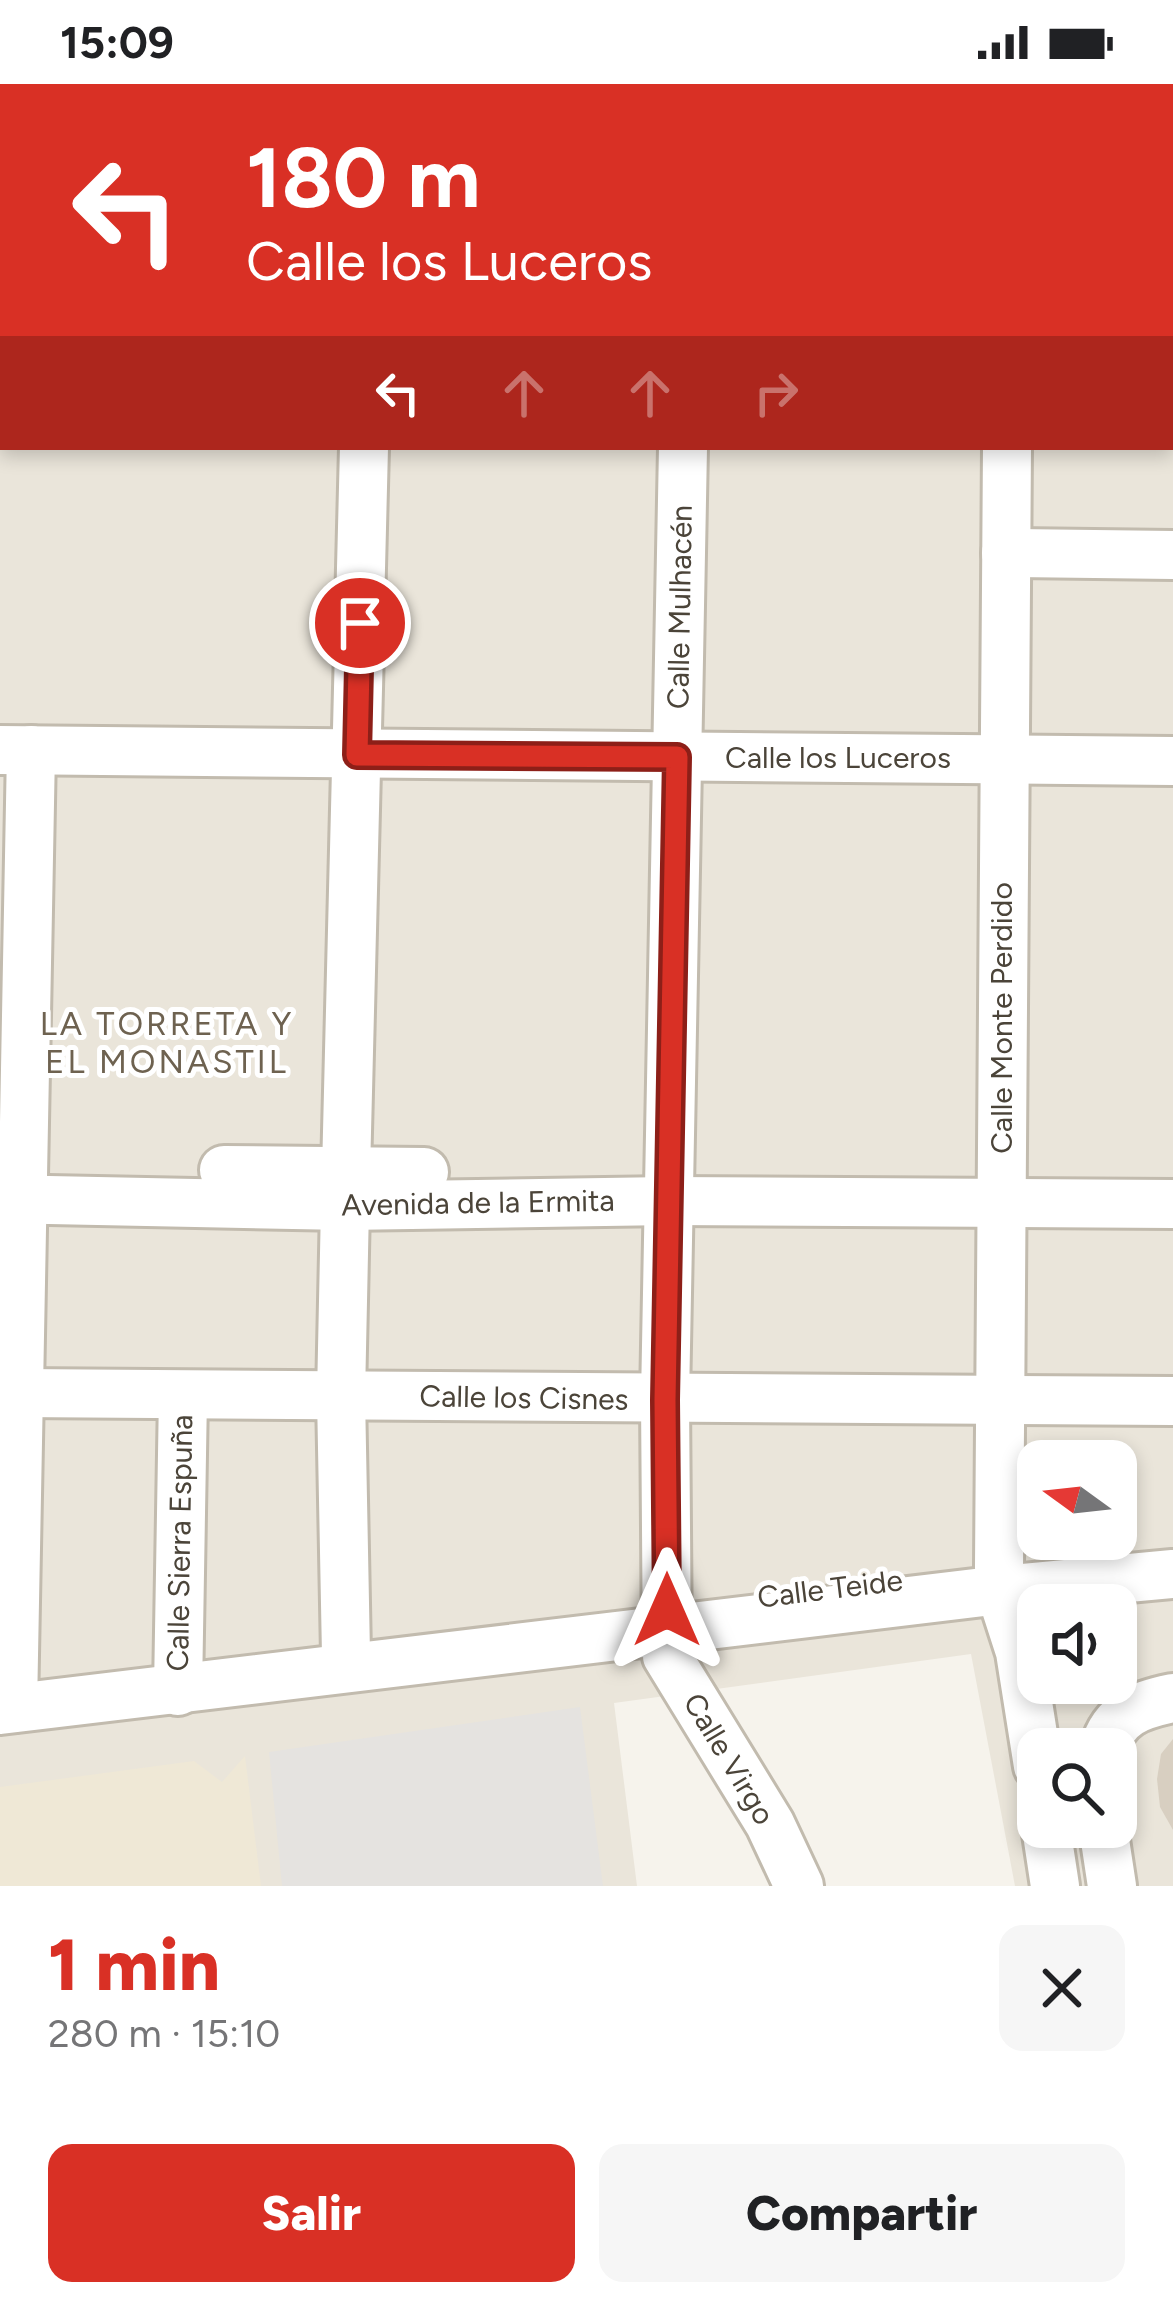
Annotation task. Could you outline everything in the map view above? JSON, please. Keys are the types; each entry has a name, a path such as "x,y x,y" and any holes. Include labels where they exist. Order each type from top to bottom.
{"street":[{"path":"346,1655 341,1396 364,450"},
{"name":"Calle Mulhacén","path":"667,1632 665,1400 682,450"},
{"name":"Calle Monte Perdido","path":"1006,450 1000,1402 1018,1584"},
{"path":"1006,553 1173,555"},
{"path":"4,1720 19,1393 11,1183 16,750"},
{"name":"Calle los Luceros","path":"16,750 1173,761"},
{"name":"Avenida de la Ermita","path":"11,1183 345,1189 1001,1189 1173,1179"},
{"name":"Avenida de la Ermita","path":"1001,1189 1173,1204"},
{"name":"Calle los Cisnes","path":"19,1393 1173,1401"},
{"name":"Calle Sierra Espuña","path":"178,1690 183,1395"},
{"path":"1056,1584 1173,1546"},
{"path":"1103,1584 1173,1574"},
{"path":"1137,1589 1173,1587"},
{"path":"4,1720 178,1690 1017,1596"},
{"path":"4,1720 355,1696 667,1632"},
{"path":"281,1678 326,1666 382,1642 667,1632"},
{"name":"Calle Virgo","path":"667,1632 799,1886"},
{"path":"1112,1728 1131,1708 1173,1698"},
{"path":"1049,1848 1054,1886"},
{"path":"1106,1848 1112,1886"}],"shaded area":[{"path":"0,450 1173,450 1173,1886 1015,1886 971,1654 614,1703 637,1886 0,1886"},
{"path":"580,1707 603,1886 282,1886 269,1752"},
{"path":"245,1756 261,1886 0,1886 0,1787 194,1761 222,1782"}],"building":[{"path":"1173,1739 1173,1830 1160,1807 1157,1779 1161,1754"}],"district":[{"name":"LA TORRETA Y EL MONASTIL","path":"167,1042"}],"route":[{"path":"360,623 357,755 677,757 665,1400 667,1610"}]}
